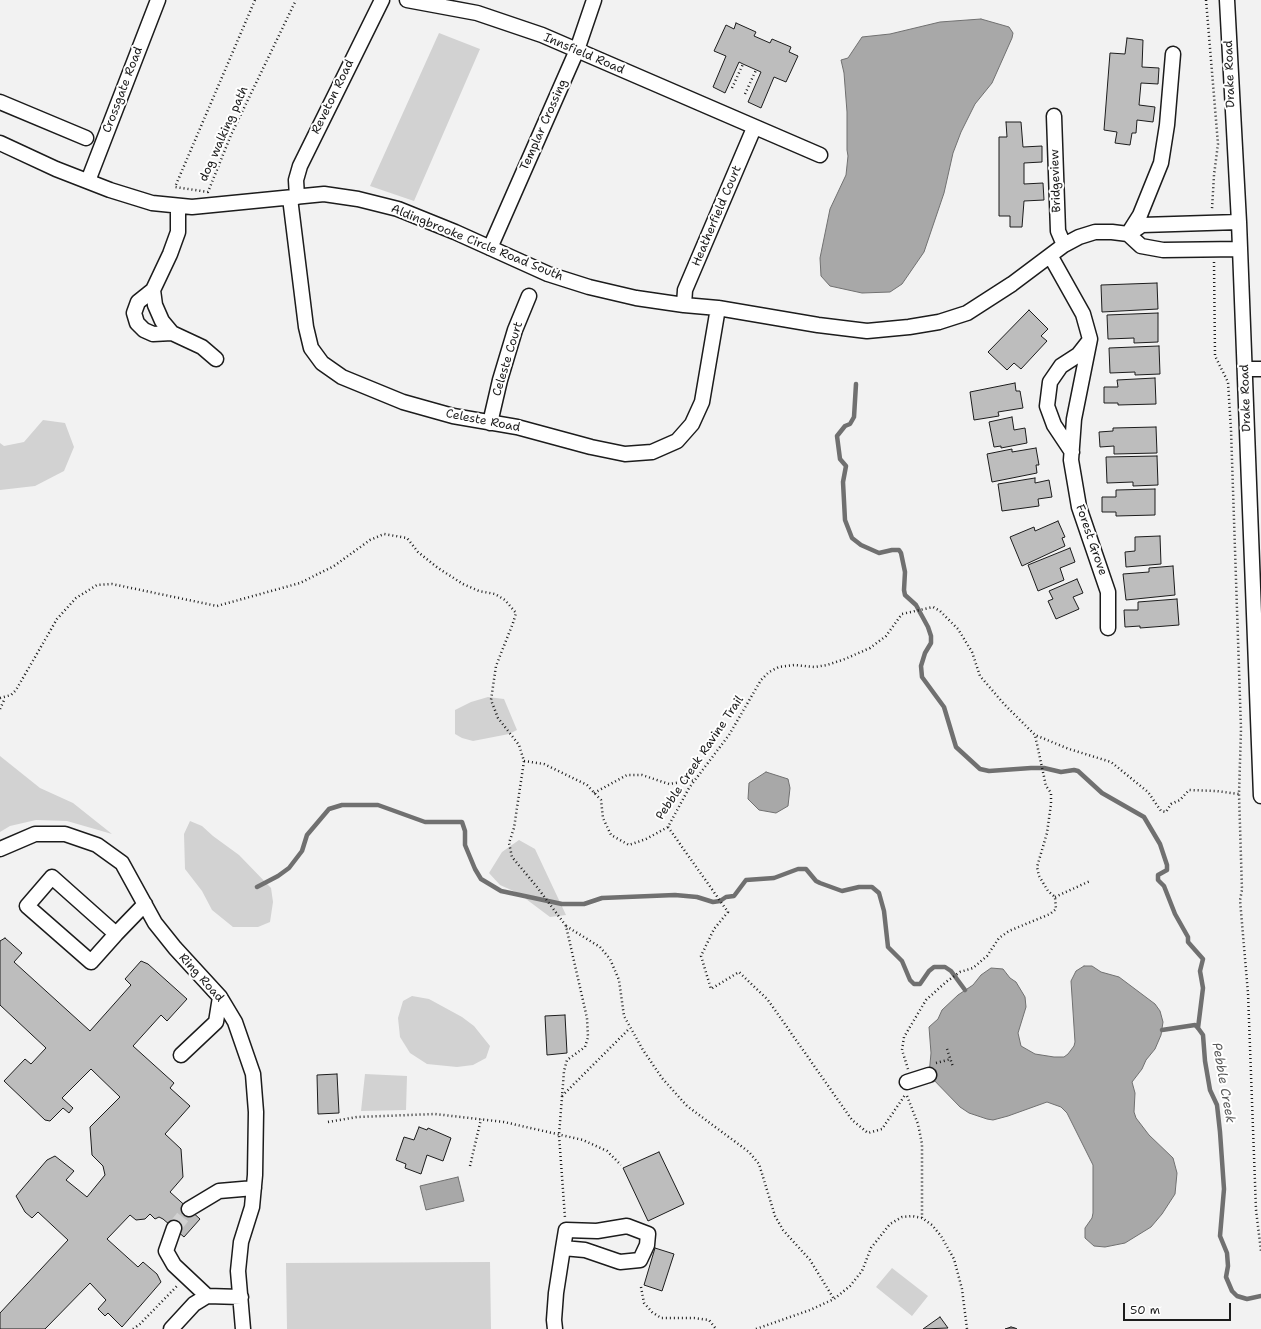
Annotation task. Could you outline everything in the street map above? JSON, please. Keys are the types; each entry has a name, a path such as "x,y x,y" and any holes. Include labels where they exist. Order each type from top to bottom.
{"street":[{"name":"Crossgate Road","path":"88,181 158,0"},
{"name":"Reveton Road","path":"294,197 296,180 300,166 382,0"},
{"name":"Innsfield Road","path":"407,0 478,13 542,35 754,128 820,155"},
{"name":"Templar Crossing","path":"490,248 577,50 594,0"},
{"name":"Drake Road","path":"1227,0 1239,222 1261,796"},
{"path":"1128,234 1140,215 1161,163 1167,125 1173,54"},
{"path":"0,102 86,138"},
{"name":"Bridgeview","path":"1054,116 1058,231 1064,245"},
{"name":"Heatherfield Court","path":"684,305 685,290 754,128"},
{"name":"Aldingbrooke Circle Road South","path":"0,143 88,181 152,203 178,206 208,206 324,194 358,199 398,209 548,274 590,287 636,298 718,308 818,325 867,331 909,327 939,322 967,313 1064,245 1079,237 1095,232 1128,234"},
{"name":"Celeste Road","path":"294,197 306,327 311,348 322,363 342,377 403,402 453,416 517,427 591,447 626,454 652,452 676,441 692,424 702,402 718,308"},
{"path":"178,206 178,232 154,290 155,305 162,321 172,333 202,347 216,359"},
{"path":"1128,234 1142,225 1239,222"},
{"path":"1128,234 1142,246 1163,250 1240,249"},
{"name":"Forest Grove","path":"1050,256 1083,314 1090,339 1074,419 1071,460 1079,507 1108,592 1108,628"},
{"path":"154,290 145,295 138,302 134,313 137,323 144,330 153,334 172,333"},
{"name":"Celeste Court","path":"490,423 500,380 515,330 528,296"},
{"path":"1072,452 1054,425 1047,406 1050,382 1061,366 1078,355 1090,339"},
{"path":"1245,369 1261,369"},
{"name":"Ring Road","path":"0,849 35,834 65,834 97,845 122,863 155,923 175,948 220,997 235,1022 253,1074 256,1112 252,1207 241,1242 238,1272 243,1329"},
{"path":"116,934 52,877 27,906 91,962 145,904"},
{"path":"182,1055 216,1022 220,997"},
{"path":"908,1076 931,1069"},
{"path":"189,1209 219,1191 254,1188"},
{"path":"555,1329 554,1320 556,1293 563,1248 566,1230 597,1231 627,1226 648,1234 647,1245 640,1260 620,1262 585,1250 563,1248"},
{"path":"174,1228 166,1251 174,1266 207,1296"},
{"path":"170,1329 194,1304 207,1296 241,1297"}],"path":[{"name":"dog walking path","path":"255,0 175,187 208,192 231,136 296,0"},
{"path":"1206,0 1218,144 1214,175 1213,222"},
{"path":"732,88 743,64"},
{"path":"746,94 756,70"},
{"path":"1214,249 1215,356 1228,382 1230,423 1241,729 1239,794 1242,890 1240,900 1248,993 1256,1210 1261,1251"},
{"path":"0,698 6,697 16,690 57,619 76,598 97,585 112,584 217,606 300,583 334,566 370,540 384,534 399,535 407,538 418,552 438,568 463,584 479,591 495,594 505,600 516,613 514,623 496,666 491,700 498,718 519,745 524,761 514,828 509,843 512,858 537,887 566,926 600,947 610,959 620,980 624,1016 643,1050 662,1078 687,1106 749,1152 759,1164 775,1216 782,1230 810,1260 834,1299"},
{"name":"Pebble Creek Ravine Trail","path":"524,761 544,764 587,785 601,800 603,818 612,835 629,845 646,839 668,827 696,780 729,734 761,680 769,672 779,667 794,665 815,667 845,659 870,648 886,636 902,614 933,606 958,629 972,652 980,676 1004,704 1035,735"},
{"path":"0,709 6,697"},
{"path":"1035,735 1069,749 1112,762 1148,792 1162,810 1166,812 1171,804 1180,800 1189,790 1239,794"},
{"path":"908,1076 902,1050 904,1037 926,1000 960,972 973,968 987,956 999,938 1009,931 1050,914 1056,909 1055,897 1048,891 1039,876 1036,867 1047,833 1051,804 1050,793 1046,786 1042,772 1035,735"},
{"path":"594,793 626,774 642,774 669,784 696,780"},
{"path":"668,827 714,890 728,912 714,929 701,956 711,989 740,972 768,1000 852,1120 868,1133 882,1129 906,1093 918,1124 922,1144 922,1218"},
{"path":"1055,897 1090,881"},
{"path":"566,926 587,1018 588,1037 585,1047 567,1060 564,1071 559,1135 566,1230"},
{"path":"562,1097 628,1030"},
{"path":"947,1049 953,1067"},
{"path":"931,1069 951,1059"},
{"path":"908,1076 915,1069"},
{"path":"328,1122 357,1117 435,1114 504,1122 583,1140 607,1151 621,1165"},
{"path":"470,1166 481,1119"},
{"path":"756,1329 810,1310 834,1299 850,1286 862,1271 871,1248 890,1224 902,1217 922,1218 932,1225 941,1236 954,1260 962,1289 967,1329"},
{"path":"133,1329 140,1324 186,1277"},
{"path":"641,1287 644,1303 652,1312 661,1318 694,1318 709,1320 716,1329"}],"shaded area":[{"path":"981,19 1009,27 1013,33 1012,38 992,83 975,104 961,132 953,153 944,193 924,252 902,284 890,292 862,293 830,286 821,276 820,258 830,209 846,175 848,156 847,112 844,73 841,60 848,58 862,37 890,34 940,22"},
{"path":"439,33 480,49 414,201 370,186"},
{"path":"43,420 65,423 74,447 64,471 35,486 0,490 0,443 4,446 24,442"},
{"path":"488,697 504,699 517,730 509,734 473,741 455,734 455,710 471,702"},
{"path":"0,756 40,788 73,803 112,834 67,821 36,820 10,826 0,832"},
{"path":"766,772 788,779 790,788 788,806 776,813 759,810 748,799 749,783"},
{"path":"190,821 202,826 239,855 271,888 273,902 270,922 258,927 233,927 212,910 202,891 185,869 184,834"},
{"path":"519,840 535,849 566,915 550,917 518,893 500,885 489,873 502,852"},
{"path":"1084,966 1092,966 1101,972 1119,977 1155,1004 1160,1011 1163,1022 1161,1035 1155,1049 1132,1082 1135,1093 1134,1112 1136,1118 1149,1135 1173,1158 1177,1173 1175,1194 1162,1214 1151,1227 1125,1243 1105,1247 1094,1246 1085,1238 1085,1228 1092,1218 1093,1213 1093,1165 1067,1113 1061,1107 1047,1102 1008,1116 993,1120 987,1119 969,1113 960,1107 929,1075 931,1053 929,1027 938,1019 942,1010 991,968 1003,969 1010,978 1016,982 1025,997 1026,1007 1018,1033 1021,1046 1035,1054 1064,1057 1074,1046 1075,1042 1071,981 1076,971"},
{"path":"412,996 429,999 462,1017 474,1026 490,1046 486,1058 473,1065 457,1067 427,1064 410,1053 400,1037 398,1018 403,1001"},
{"path":"365,1074 407,1076 406,1110 361,1111"},
{"path":"458,1177 464,1201 426,1210 420,1186"},
{"path":"490,1262 491,1329 287,1329 286,1263"},
{"path":"892,1268 928,1296 912,1316 876,1287"}],"building":[{"path":"736,23 756,32 754,36 770,43 772,39 791,47 789,52 798,56 786,82 774,77 761,108 748,102 761,72 739,62 725,93 713,87 726,56 714,51 726,25 734,29"},
{"path":"1127,38 1143,40 1142,67 1159,68 1158,84 1141,83 1139,105 1155,107 1153,122 1137,120 1136,133 1132,133 1130,145 1115,143 1117,132 1104,130 1110,53 1125,54"},
{"path":"1006,122 1021,122 1023,147 1042,146 1042,162 1024,163 1024,184 1043,183 1044,200 1024,201 1022,227 1010,227 1010,216 999,216 999,137 1007,137"},
{"path":"1157,283 1158,309 1102,312 1101,285"},
{"path":"1029,310 1048,329 1041,336 1047,341 1021,369 1014,363 1007,370 988,352"},
{"path":"1158,313 1158,342 1134,343 1134,338 1108,339 1107,315"},
{"path":"1159,346 1160,374 1135,375 1135,372 1110,373 1109,348"},
{"path":"1155,378 1156,404 1118,405 1118,403 1104,403 1104,387 1118,387 1117,380"},
{"path":"1015,383 1016,391 1020,391 1023,408 998,412 999,416 974,420 970,392"},
{"path":"1012,417 1014,430 1025,428 1027,443 1001,448 1001,446 994,447 989,422"},
{"path":"1156,427 1157,453 1114,454 1114,446 1100,447 1099,432 1113,431 1113,428"},
{"path":"1036,448 1039,465 1036,465 1037,473 992,482 987,454 1012,449 1012,452"},
{"path":"1157,456 1158,485 1133,486 1133,482 1107,483 1106,457"},
{"path":"1035,478 1035,483 1049,480 1052,497 1038,499 1039,506 1002,511 998,484"},
{"path":"1155,489 1155,515 1116,516 1116,512 1102,512 1102,497 1116,497 1116,490"},
{"path":"1058,521 1065,537 1062,538 1065,546 1022,566 1010,537 1034,527 1035,531"},
{"path":"1160,536 1161,564 1126,567 1125,552 1135,551 1135,537"},
{"path":"1070,548 1075,562 1060,568 1064,580 1038,591 1028,565"},
{"path":"1173,566 1175,595 1126,600 1123,574 1149,572 1149,568"},
{"path":"1077,579 1083,593 1073,597 1079,609 1056,619 1048,601 1053,599 1049,591"},
{"path":"1177,599 1179,625 1140,628 1140,626 1125,627 1124,610 1138,610 1138,602"},
{"path":"5,938 22,953 14,962 90,1031 131,985 125,979 141,961 148,964 187,999 167,1021 161,1015 133,1046 174,1083 170,1088 190,1106 165,1134 181,1149 183,1177 170,1192 200,1219 184,1237 159,1217 155,1219 150,1214 145,1219 136,1220 130,1215 107,1239 138,1267 143,1262 157,1274 161,1282 122,1327 108,1313 105,1316 98,1309 106,1300 90,1283 45,1329 0,1329 0,1313 68,1240 38,1212 32,1218 25,1212 16,1196 47,1160 55,1156 74,1171 66,1180 87,1197 105,1175 103,1166 92,1155 90,1127 120,1097 91,1069 62,1098 73,1108 69,1113 63,1108 50,1121 45,1120 4,1081 25,1059 31,1064 46,1048 0,1005 0,941"},
{"path":"565,1015 567,1053 547,1055 545,1016"},
{"path":"337,1074 339,1113 318,1114 317,1075"},
{"path":"419,1127 427,1130 428,1128 451,1138 443,1161 427,1155 421,1174 405,1168 406,1164 396,1160 404,1137 414,1140"},
{"path":"659,1152 684,1204 648,1221 623,1168"},
{"path":"655,1248 674,1254 662,1291 644,1285"},
{"path":"940,1317 948,1328 923,1329"},
{"path":"1011,1327 1017,1329 1005,1329"}],"waterway":[{"name":"Pebble Creek","path":"856,384 854,417 850,424 845,426 837,436 840,459 846,466 843,482 845,520 852,538 861,545 879,553 892,550 899,550 901,553 905,572 905,595 916,605 928,627 931,636 931,643 925,653 921,666 922,677 944,707 956,747 980,769 989,771 1031,768 1044,768 1061,772 1074,770 1078,771 1102,793 1144,817 1160,844 1167,865 1167,870 1158,875 1158,880 1164,886 1175,914 1188,937 1188,942 1203,959 1200,971 1203,988 1198,1028"},
{"path":"257,887 278,876 289,868 302,851 307,835 329,809 342,805 378,805 425,822 462,822 465,831 465,845 481,879 501,891 562,904 584,904 602,898 675,895 697,897 713,902 720,901 726,897 734,896 746,880 774,878 798,869 806,869 816,881 842,891 859,887 872,887 879,893 884,911 888,947 902,961 910,980 914,984 920,984 929,971 934,967 945,967 951,971 965,990"},
{"path":"1162,1030 1195,1025 1198,1028"},
{"name":"Pebble Creek","path":"1198,1028 1203,1035 1205,1061 1210,1090 1217,1105 1224,1189 1220,1236 1227,1253 1228,1266 1226,1277 1232,1291 1237,1296 1247,1299 1261,1296"}],"tunnel":[{"path":"174,1228 189,1209"}]}
